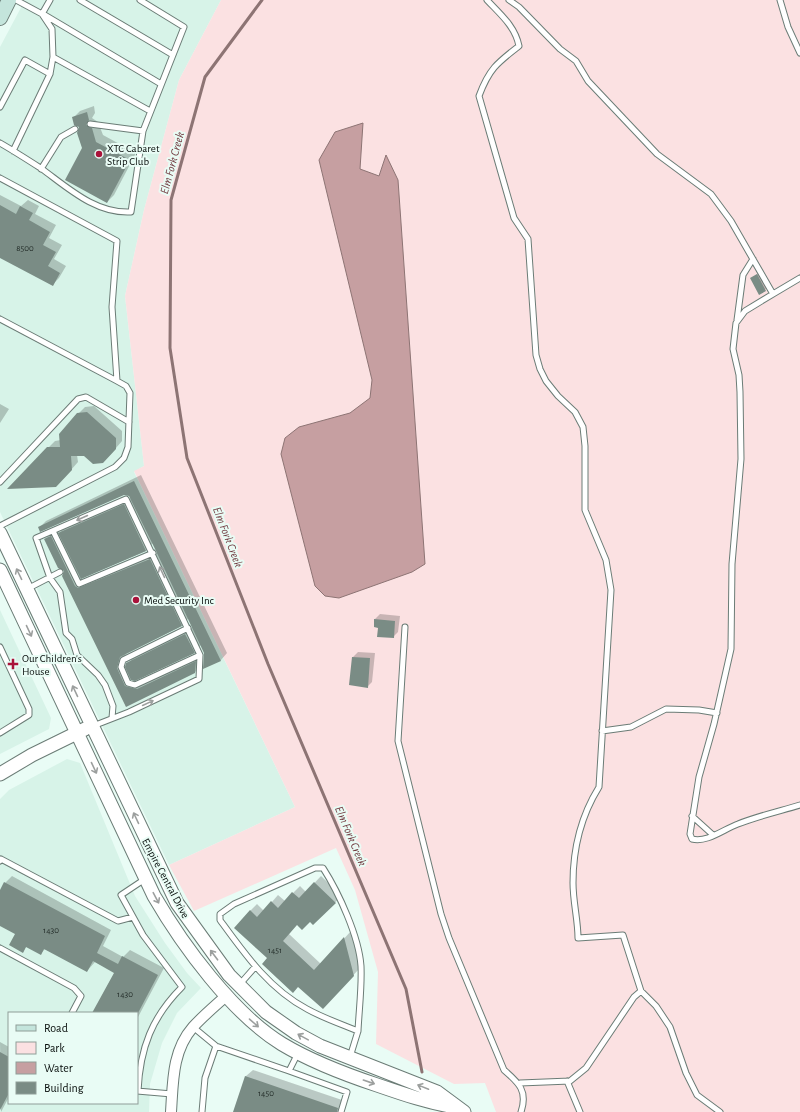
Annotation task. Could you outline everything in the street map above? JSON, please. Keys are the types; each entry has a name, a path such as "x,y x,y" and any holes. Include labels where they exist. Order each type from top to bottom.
{"main road":[{"path":"0,18 9,0"}],"street":[{"name":"Empire Central Drive","path":"0,533 177,903 238,985 278,1022 320,1046 437,1092 460,1110"},
{"name":"Empire Central Drive","path":"0,570 146,879 170,923 226,996 243,1014 268,1034 298,1053 332,1069 435,1104 460,1110"},
{"path":"0,774 32,755 92,726"},
{"path":"171,1112 174,1072 178,1052 193,1027 238,985"}],"lane":[{"path":"16,0 161,84"},
{"path":"42,14 50,0"},
{"path":"80,0 173,55"},
{"path":"0,143 41,169 78,197 119,213 131,212 143,131 184,27 140,0"},
{"path":"487,0 509,22 517,35 519,46 500,60 485,80 479,96 514,218 528,240 536,355 540,369 546,381 558,396 575,412 583,427 585,446 585,510 606,560 611,590 599,787 585,811 576,853 573,883 578,938 623,935 641,991 656,1006 670,1027 686,1073 697,1095 720,1112"},
{"path":"509,0 560,49 576,61 588,81 657,154 711,194 731,221 773,294"},
{"path":"780,0 788,27 800,53"},
{"path":"13,151 50,74 53,57 52,29 42,14"},
{"path":"53,57 150,111"},
{"path":"0,107 25,60 50,74"},
{"path":"90,124 143,131"},
{"path":"41,169 61,137 75,129"},
{"path":"0,178 117,241 112,307 117,381"},
{"path":"753,259 743,275 733,349 739,375 741,465 732,564 730,649 717,713 699,777 690,834 692,839 698,840 739,824 800,805"},
{"path":"736,323 745,311 800,278"},
{"path":"0,318 126,386 130,393 128,447 124,458 115,467 0,526"},
{"path":"0,482 78,399 86,397 129,422"},
{"path":"92,726 128,712 199,679 200,655 153,553 126,499 53,532 36,538 50,578 60,592 66,633 73,641 77,654 98,675 105,685 113,706 112,718"},
{"path":"53,532 79,584 153,553"},
{"path":"27,590 60,572"},
{"path":"405,627 398,741 400,755 417,813 441,914 449,938 504,1070 520,1083 524,1102 521,1112"},
{"path":"188,628 123,660 121,667 128,683 135,686 200,655"},
{"path":"0,647 30,709 29,715 0,733"},
{"path":"602,731 631,727 666,709 693,709 717,713"},
{"path":"692,816 713,835"},
{"path":"0,861 1,859 118,921 133,917"},
{"path":"350,1058 358,1031 361,967 357,942 323,868 315,868 234,904 220,914 220,920 255,966 280,990 306,1009 358,1031"},
{"path":"138,1080 139,1071 153,1024 166,1003 182,987 143,935 121,895 146,879"},
{"path":"0,948 74,988 81,996 73,1012"},
{"path":"238,985 255,966"},
{"path":"520,1083 567,1081 579,1075 586,1068 634,997 641,991"},
{"path":"193,1027 216,1046 289,1070 347,1092 341,1112"},
{"path":"202,1112 205,1078 216,1046"},
{"path":"289,1070 298,1053"},
{"path":"567,1081 580,1112"},
{"path":"138,1090 172,1094"}],"shaded area":[{"path":"25,0 221,0 179,80 144,210 125,296 144,466 134,472 295,807 169,865 0,512 0,47"},
{"name":"Our Children's House","path":"0,610 51,718 49,729 0,754"},
{"path":"67,759 80,763 135,896 165,943 187,973 201,988 177,1013 162,1043 150,1084 149,1112 0,1112 0,799 9,790"}],"green space":[{"path":"221,0 800,0 800,1112 496,1112 485,1083 454,1084 376,1044 378,972 355,890 336,848 194,911 169,865 295,807 134,471 144,466 125,296 144,210 179,80"}],"water":[{"path":"363,123 360,169 379,176 386,155 398,180 425,564 412,572 339,598 325,596 315,586 281,454 285,438 299,427 350,413 370,398 372,380 319,160 335,132"}],"building":[{"name":"XTC Cabaret Strip Club","path":"87,112 89,120 86,125 92,128 96,142 130,160 107,203 65,180 82,148 77,133 79,127 74,125 72,117"},
{"path":"0,205 16,214 20,206 33,213 29,220 50,232 43,245 56,252 48,266 60,273 53,286 0,258"},
{"path":"757,274 766,291 759,295 750,278"},
{"path":"87,412 116,438 116,449 103,463 93,464 84,456 71,456 72,470 56,487 7,489 47,447 60,447 59,434 77,413"},
{"path":"134,481 221,661 203,669 204,653 129,496 124,495 40,532 38,527"},
{"path":"124,504 146,551 81,579 58,533"},
{"path":"51,536 75,586 78,588 150,559 182,626 120,657 117,668 125,686 137,689 196,661 195,673 126,707 62,576 64,571 58,568 44,539"},
{"path":"374,619 395,621 394,638 377,637 378,628 374,627"},
{"path":"185,634 195,653 135,681 131,680 125,667 126,663"},
{"path":"352,657 370,658 368,688 349,685"},
{"path":"4,882 105,936 97,953 118,964 122,956 158,975 138,1013 93,1012 114,973 93,961 87,972 44,949 41,955 26,947 23,953 9,945 15,934 0,926 0,890"},
{"path":"314,882 336,903 313,925 310,922 302,930 297,925 283,941 314,970 344,937 354,976 323,1009 298,987 293,993 262,964 267,958 234,928 250,910 257,917 271,901 278,908 292,892 299,898"},
{"path":"0,1052 8,1056 8,1095 0,1110"},
{"path":"245,1076 338,1108 337,1112 233,1112"}],"waterway":[{"name":"Elm Fork Creek","path":"262,0 205,77 171,200 170,348 187,458 268,664 406,989 422,1072"}],"place":[{"name":"XTC Cabaret Strip Club","path":"99,154"},
{"name":"Med Security Inc","path":"136,600"},
{"name":"Our Children's House","path":"13,664"}]}
